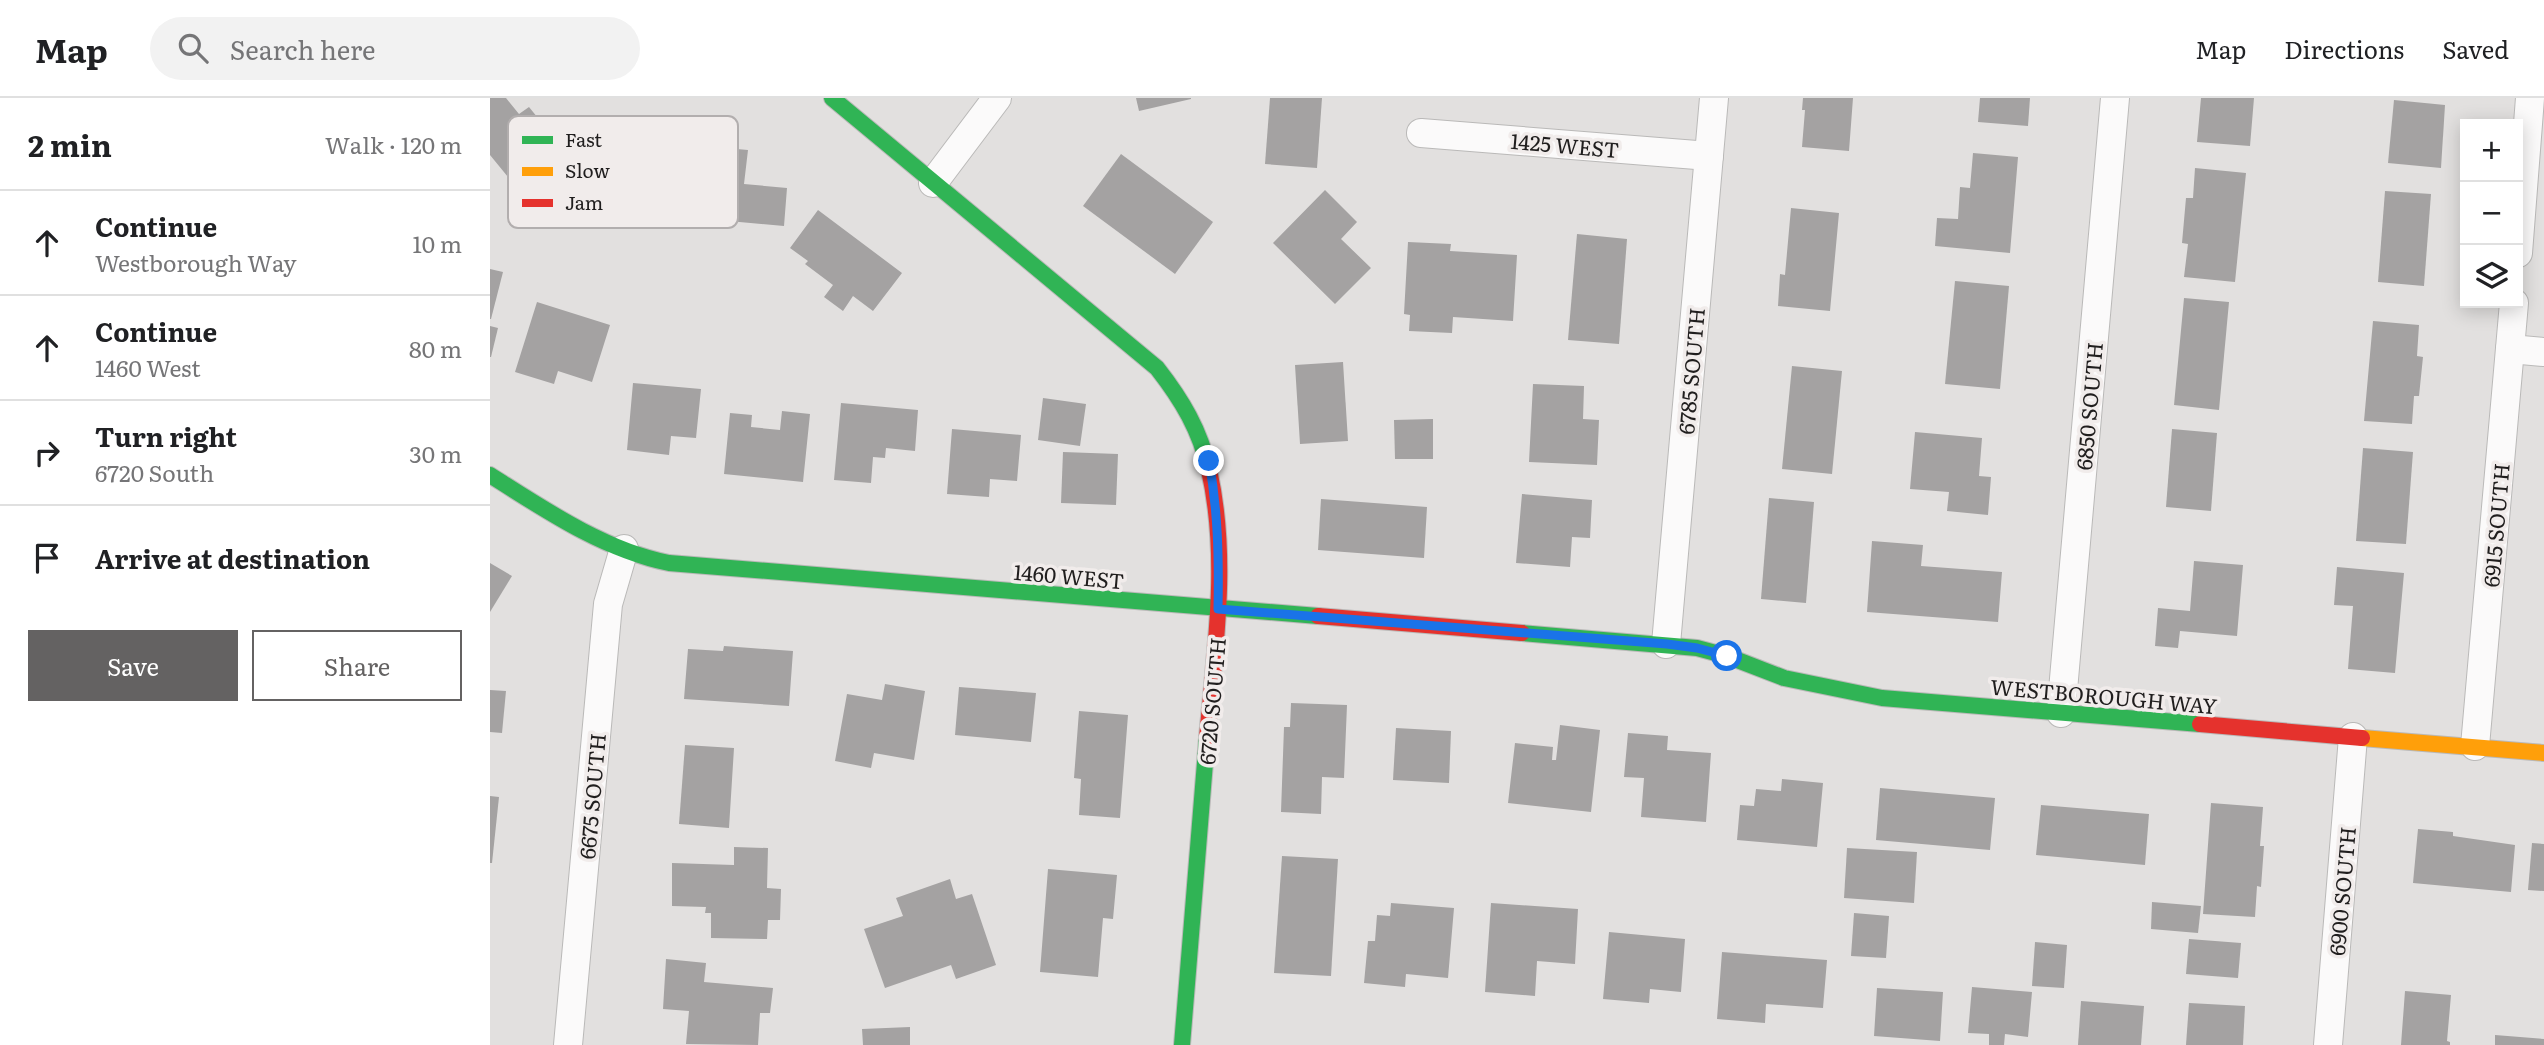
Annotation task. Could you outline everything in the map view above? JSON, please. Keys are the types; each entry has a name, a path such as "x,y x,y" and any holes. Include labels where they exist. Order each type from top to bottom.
{"street":[{"name":"6720 SOUTH","path":"832,98 1157,368 1188,410 1209,461 1217,503 1220,546 1218,609 1182,1045"},
{"path":"933,183 996,98"},
{"name":"6785 SOUTH","path":"1667,644 1714,98"},
{"name":"6850 SOUTH","path":"2061,713 2115,98"},
{"path":"2519,245 2530,98"},
{"name":"1425 WEST","path":"1421,133 1709,156"},
{"name":"6915 SOUTH","path":"2475,746 2514,308"},
{"path":"2510,349 2544,352"},
{"name":"1460 WEST","path":"490,475 541,508 624,549 659,561 698,567 1667,644"},
{"name":"6675 SOUTH","path":"568,1045 608,604 624,549"},
{"name":"WESTBOROUGH WAY","path":"1667,644 1727,656 1784,678 1882,698 2544,753"},
{"name":"6900 SOUTH","path":"2328,1045 2353,737"}],"building":[{"path":"490,98 506,98 519,114 529,107 536,116 508,116 508,177 490,155"},
{"path":"1136,98 1191,98 1191,99 1139,111"},
{"path":"1270,98 1322,98 1317,168 1265,164"},
{"path":"1803,98 1853,98 1849,151 1802,147 1805,110 1802,110"},
{"path":"1980,98 2030,98 2028,126 1978,122"},
{"path":"2201,98 2254,98 2250,146 2197,142"},
{"path":"2394,100 2445,105 2441,168 2388,163"},
{"path":"738,149 748,150 744,184 787,188 784,226 738,222"},
{"path":"1973,153 2018,157 2010,253 1935,246 1937,218 1958,219 1960,187 1970,188"},
{"path":"1121,154 1213,222 1175,274 1083,206"},
{"path":"2195,168 2246,173 2235,282 2184,277 2188,244 2182,243 2186,198 2193,198"},
{"path":"1325,190 1357,222 1341,239 1371,268 1335,304 1273,243"},
{"path":"2385,191 2431,194 2424,286 2378,282"},
{"path":"1791,208 1839,213 1830,311 1778,306 1780,274 1785,275"},
{"path":"818,210 902,273 873,311 853,296 843,311 824,297 833,285 805,264 808,261 790,248"},
{"path":"1577,234 1627,239 1619,344 1568,340"},
{"path":"1408,242 1451,244 1450,251 1517,255 1513,321 1453,317 1452,333 1409,331 1410,315 1404,314"},
{"path":"490,269 503,272 491,319 490,319"},
{"path":"1955,281 2009,286 2000,389 1945,384"},
{"path":"2184,298 2229,302 2219,410 2174,405"},
{"path":"537,302 610,325 592,382 558,371 554,384 515,372"},
{"path":"2373,321 2419,325 2417,356 2423,357 2419,396 2414,396 2412,424 2364,421"},
{"path":"490,326 498,328 491,357 490,357"},
{"path":"1343,362 1348,441 1300,444 1295,365"},
{"path":"1792,366 1842,371 1832,474 1782,469"},
{"path":"633,383 701,389 696,438 671,436 669,455 627,450"},
{"path":"1533,384 1584,386 1583,419 1599,420 1597,465 1529,462"},
{"path":"1043,398 1086,404 1080,446 1038,440"},
{"path":"841,403 918,410 915,451 886,448 885,458 873,457 871,483 834,480"},
{"path":"782,411 810,414 803,482 724,474 730,413 752,415 751,427 780,430"},
{"path":"1433,419 1433,459 1395,459 1394,420"},
{"path":"952,429 1021,435 1017,481 990,479 989,497 947,494"},
{"path":"2172,429 2217,433 2211,511 2166,507"},
{"path":"1915,432 1982,438 1979,476 1991,477 1988,515 1947,511 1949,492 1910,489"},
{"path":"2363,448 2413,452 2406,544 2356,541"},
{"path":"1063,452 1118,454 1116,505 1061,503"},
{"path":"1522,494 1592,500 1590,538 1572,537 1570,567 1516,563"},
{"path":"1769,498 1814,502 1806,603 1761,599"},
{"path":"1321,499 1427,507 1424,558 1318,550"},
{"path":"1872,541 1923,545 1921,566 2002,572 1998,622 1867,612"},
{"path":"2194,561 2243,565 2237,636 2180,631 2178,648 2155,646 2158,608 2190,611"},
{"path":"490,563 512,576 490,612"},
{"path":"2337,567 2404,573 2395,673 2348,669 2353,606 2334,605"},
{"path":"724,646 793,651 789,706 684,699 688,649 723,651"},
{"path":"885,684 925,691 914,760 874,753 871,768 835,761 847,694 882,700"},
{"path":"959,687 1036,693 1031,742 955,735"},
{"path":"490,690 506,691 502,733 490,732"},
{"path":"1291,703 1347,705 1344,778 1322,777 1321,814 1281,812 1284,727 1290,727"},
{"path":"1079,711 1128,715 1120,818 1079,815 1081,779 1074,778"},
{"path":"1560,725 1600,730 1591,812 1508,803 1515,743 1553,747 1552,760 1556,760"},
{"path":"1396,728 1451,731 1449,783 1393,780"},
{"path":"1628,733 1668,736 1667,750 1711,753 1706,822 1641,817 1644,778 1624,777"},
{"path":"685,745 734,748 729,828 679,824"},
{"path":"1782,779 1823,783 1817,847 1737,840 1740,805 1754,806 1756,789 1781,791"},
{"path":"1880,788 1995,798 1990,850 1876,840"},
{"path":"490,796 499,797 492,863 490,863"},
{"path":"2211,803 2263,807 2260,846 2264,846 2261,887 2257,886 2255,917 2203,914"},
{"path":"2041,805 2149,814 2145,865 2036,855"},
{"path":"2418,829 2453,832 2453,836 2515,845 2511,892 2413,883"},
{"path":"2532,843 2544,844 2544,891 2528,890"},
{"path":"734,847 768,848 767,888 781,889 780,920 768,920 767,939 711,938 711,913 705,913 706,907 672,906 672,863 734,865"},
{"path":"1847,848 1917,852 1914,903 1844,898"},
{"path":"1282,856 1338,859 1331,976 1274,973"},
{"path":"1048,869 1117,875 1113,919 1103,918 1098,977 1040,972"},
{"path":"950,879 956,899 972,894 996,965 956,979 951,965 885,988 864,929 903,916 896,898"},
{"path":"2152,902 2201,906 2198,933 2151,929"},
{"path":"1391,903 1454,908 1448,978 1406,974 1405,987 1364,983 1368,941 1375,941 1377,915 1390,916"},
{"path":"1491,903 1578,909 1575,964 1537,961 1535,996 1485,992"},
{"path":"1854,913 1889,916 1886,958 1851,956"},
{"path":"1609,932 1685,939 1681,992 1650,989 1649,1003 1603,999"},
{"path":"2189,939 2241,943 2238,978 2186,974"},
{"path":"2035,942 2067,945 2064,988 2032,986"},
{"path":"1722,952 1827,960 1823,1008 1766,1004 1765,1023 1717,1019"},
{"path":"666,959 706,963 704,982 773,988 770,1013 760,1013 758,1045 686,1044 689,1011 663,1009"},
{"path":"1972,987 2032,992 2028,1037 2005,1034 2004,1045 1989,1045 1989,1034 1968,1033"},
{"path":"1877,988 1943,992 1940,1041 1874,1036"},
{"path":"2405,991 2451,995 2447,1041 2450,1045 2401,1045"},
{"path":"2081,1001 2144,1006 2141,1045 2078,1045"},
{"path":"2189,1003 2245,1006 2243,1045 2186,1045"},
{"path":"910,1027 910,1045 863,1045 862,1029"},
{"path":"2495,1035 2544,1039 2544,1045 2495,1045"}],"traffic: fast":[{"path":"832,98 1157,368 1189,416 1201,442 1209,470"},
{"path":"490,475 598,539 621,549 669,563 1318,616"},
{"path":"1522,633 1697,648 1727,656 1784,678 1882,698 2200,724"},
{"path":"1182,1045 1207,738"}],"traffic: slow":[{"path":"2362,738 2544,753"}],"traffic: jam":[{"path":"1207,738 1219,570 1215,503 1209,470"},
{"path":"1318,616 1522,633"},
{"path":"2200,724 2362,738"}],"route":[{"path":"1209,461 1217,503 1220,546 1218,609 1667,644 1727,656"}]}
